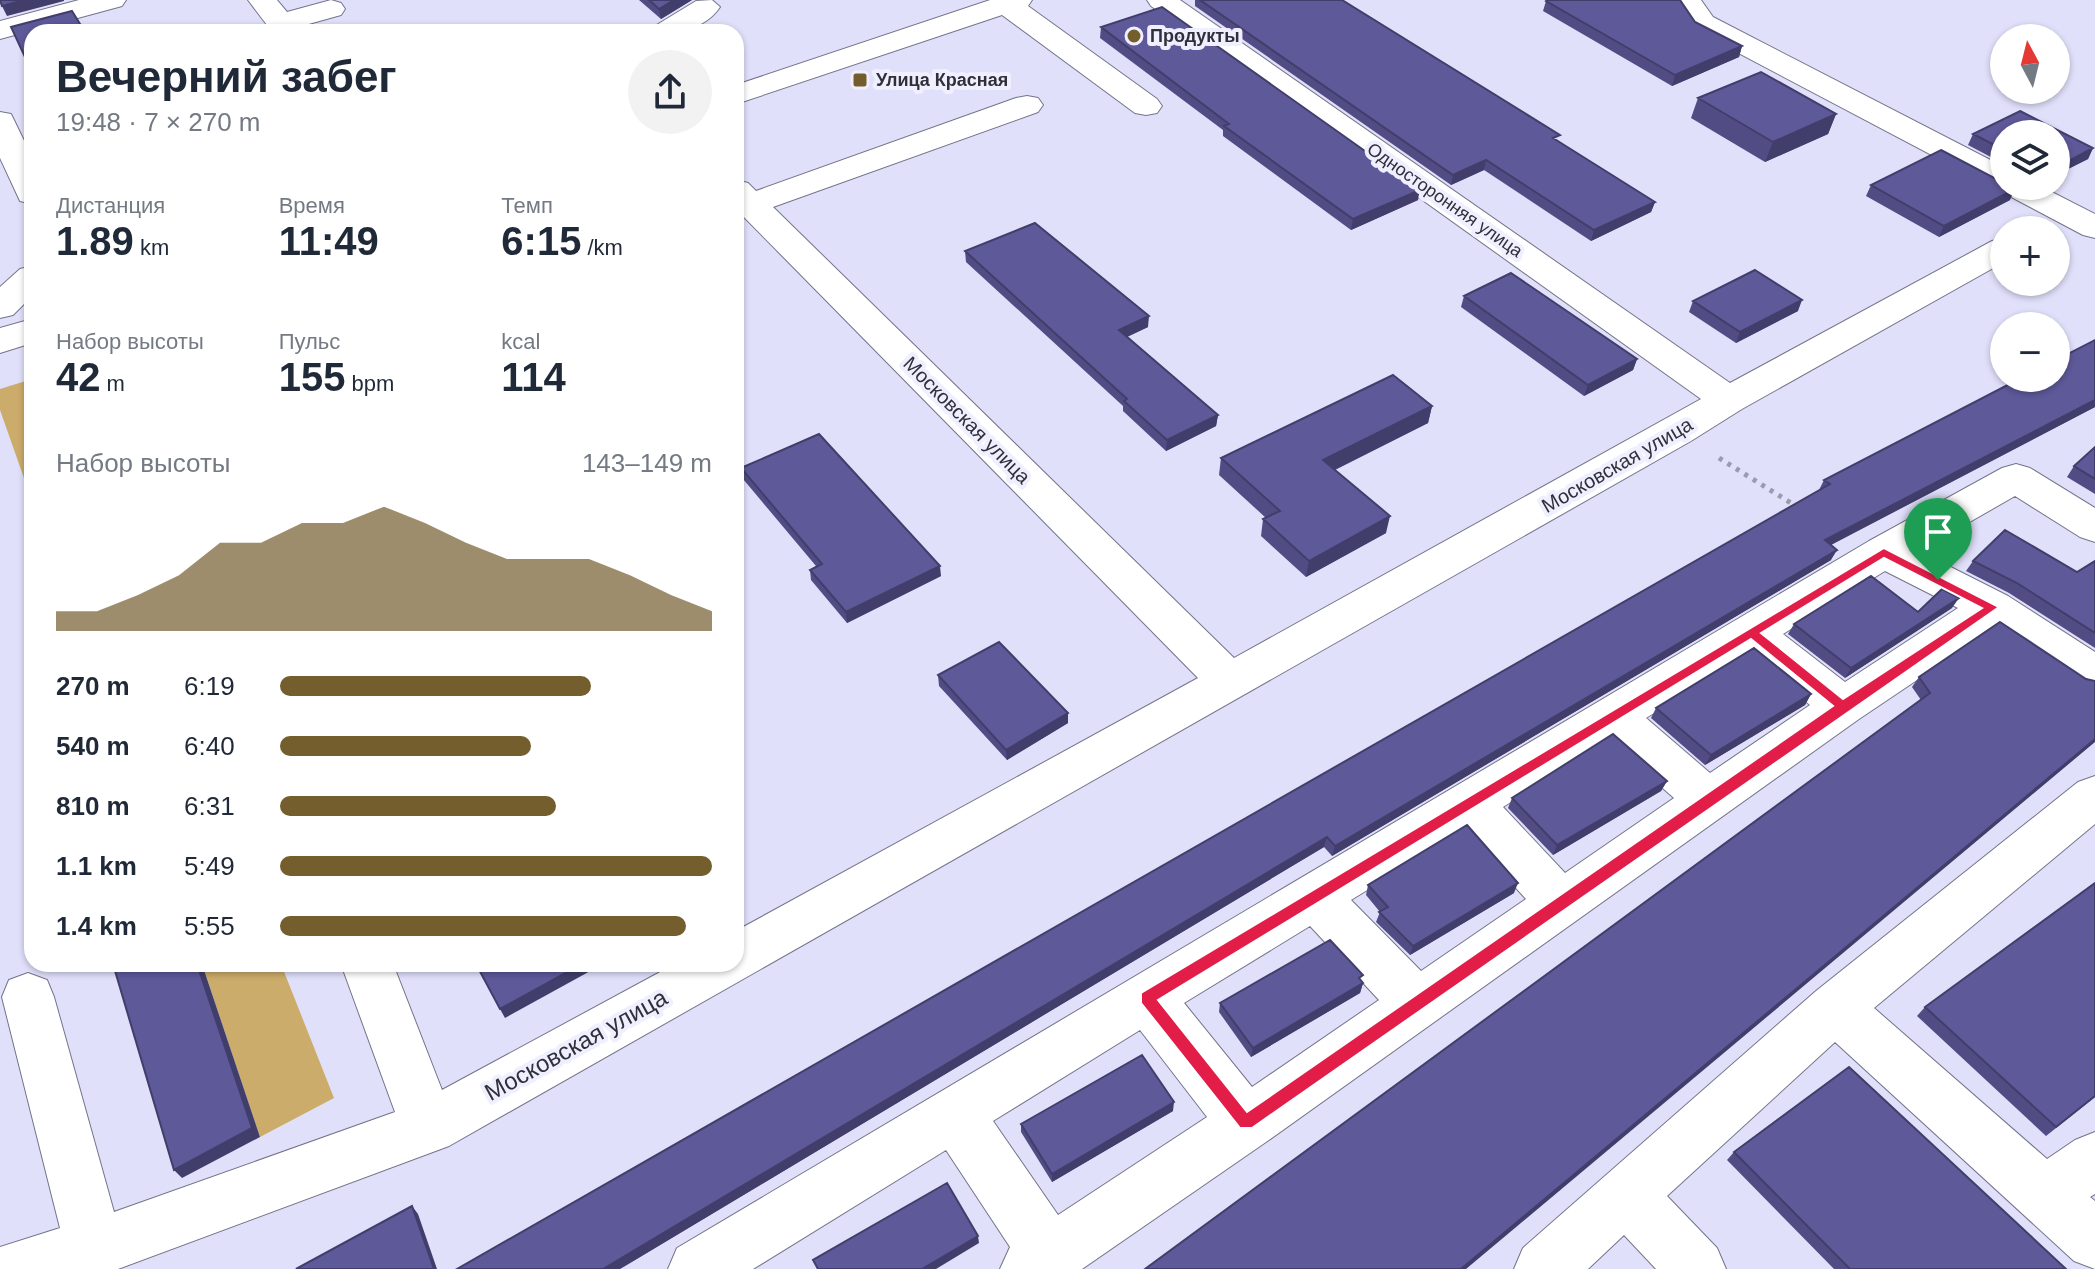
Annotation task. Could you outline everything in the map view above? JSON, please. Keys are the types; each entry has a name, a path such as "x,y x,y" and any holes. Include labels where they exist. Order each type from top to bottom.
{"street":[{"path":"0,30 112,0"},
{"path":"262,0 280,23 331,9"},
{"name":"Односторонняя улица","path":"1161,0 1728,400"},
{"path":"1687,0 1703,23 1990,173"},
{"path":"744,92 1012,2 1146,106"},
{"path":"678,24 706,7"},
{"path":"744,197 1027,105"},
{"path":"0,121 24,154"},
{"name":"Московская улица","path":"744,198 1231,683"},
{"path":"2052,200 2086,213"},
{"name":"Московская улица","path":"744,953 1231,683 1677,432 1728,400 1990,256"},
{"path":"0,307 24,284"},
{"path":"0,341 24,333"},
{"path":"733,1260 955,1114 1884,552 2016,478 2095,527"},
{"path":"1884,552 1993,607 2095,675"},
{"path":"955,1114 1040,1262 1246,1123 1843,706 1993,607"},
{"path":"1752,633 1843,706"},
{"path":"1613,717 1709,800"},
{"path":"1544,1269 1835,1008 2095,796"},
{"path":"1469,803 1561,903"},
{"path":"1314,896 1417,1003"},
{"path":"370,972 429,1127"},
{"name":"Московская улица","path":"19,1269 95,1248 429,1127 710,972"},
{"path":"28,997 95,1248"},
{"path":"1147,998 1246,1123"},
{"path":"1835,1008 2095,1240"},
{"path":"2045,1194 2095,1160"},
{"path":"1627,1196 1696,1269"}],"path":[{"path":"1677,432 1794,506 1884,552"}],"shaded area":[{"path":"24,382 24,478 0,410 0,389"},
{"path":"205,972 284,972 334,1098 260,1137"}],"building":[{"path":"0,0 24,0 2,6"},
{"path":"649,0 674,0 659,9"},
{"path":"1200,0 1342,0 1560,135 1553,138 1655,202 1594,230 1486,160 1453,175"},
{"path":"1547,0 1680,0 1695,22 1742,46 1675,75"},
{"path":"1162,7 1420,190 1353,219 1224,126 1229,124 1101,27"},
{"path":"72,11 80,24 24,24 24,55 11,27"},
{"path":"1761,72 1836,114 1773,142 1698,98"},
{"path":"2020,111 2038,120 2002,120"},
{"path":"1990,126 1990,143 1973,134"},
{"path":"2070,136 2093,148 2070,160"},
{"path":"1941,150 1990,176 1990,200 1994,200 1944,226 1871,185"},
{"path":"1035,223 1149,316 1119,330 1218,415 1167,440 1124,401 1127,399 965,251"},
{"path":"1755,270 1802,300 1740,332 1693,301"},
{"path":"1511,273 1637,359 1588,385 1464,296"},
{"path":"2095,340 2095,400 1825,540 1837,550 1335,846 1327,837 603,1269 457,1269 1830,484 1824,480 1994,392 2070,392 2070,353"},
{"path":"1393,375 1432,406 1323,460 1390,516 1309,561 1263,519 1280,511 1221,458"},
{"path":"819,434 940,566 846,612 810,570 822,564 744,472 744,467"},
{"path":"2095,447 2095,479 2074,466"},
{"path":"2005,530 2077,572 2095,561 2095,633 2017,583 1973,561"},
{"path":"1871,576 1918,612 1942,589 1959,598 1851,668 1794,624"},
{"path":"2000,622 2086,679 2095,681 2095,739 1461,1269 1145,1269 1930,693 1919,677"},
{"path":"999,642 1068,713 1006,750 938,675"},
{"path":"1754,648 1811,694 1711,755 1656,708"},
{"path":"1613,734 1667,781 1557,845 1512,798"},
{"path":"1467,825 1518,883 1413,946 1379,912 1388,907 1368,885"},
{"path":"2095,883 2095,1096 2056,1127 1925,1007"},
{"path":"1330,940 1363,975 1359,978 1363,983 1253,1048 1220,1003"},
{"path":"115,972 200,972 252,1128 174,1170"},
{"path":"480,972 567,972 500,1009"},
{"path":"1142,1055 1174,1102 1052,1174 1021,1124"},
{"path":"1849,1067 2066,1269 1850,1269 1734,1152"},
{"path":"947,1183 978,1236 922,1269 818,1269 813,1260"},
{"path":"412,1206 434,1269 296,1269"}],"place":[{"name":"Продукты","path":"1134,36"},
{"name":"Улица Красная","path":"860,80"}],"route":[{"path":"1938,580 1884,552 1752,633 1843,706 1246,1123 1147,998 1752,633 1843,706 1993,607 1938,580"}]}
